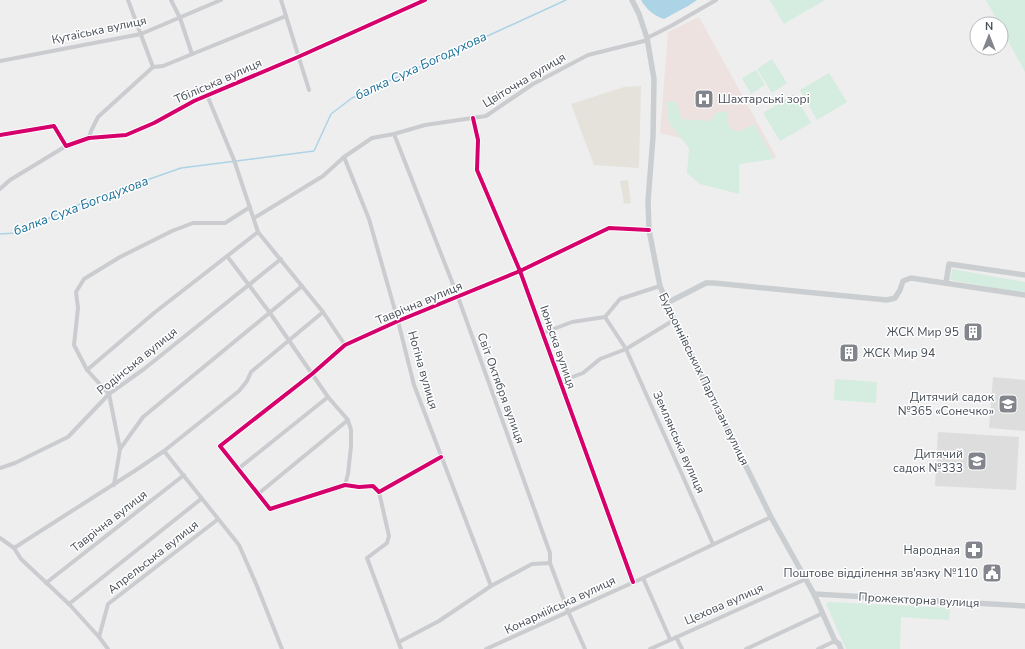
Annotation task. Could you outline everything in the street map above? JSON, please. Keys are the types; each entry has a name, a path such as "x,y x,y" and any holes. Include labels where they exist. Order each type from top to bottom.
{"main road":[{"name":"Будьоннівських Партизан вулиця","path":"632,0 648,39 654,79 653,137 648,201 649,230 660,286 674,320 771,517 814,594 835,641 841,649"},
{"path":"946,283 949,264 1025,275"},
{"path":"667,303 706,283 888,300 895,298 900,290 903,280 906,279 946,283 1025,295"},
{"name":"Прожекторна вулиця","path":"814,594 1025,606"}],"street":[{"path":"128,0 153,67"},
{"path":"171,0 180,18 192,54"},
{"name":"Кутаїська вулиця","path":"0,61 141,34 221,0"},
{"path":"281,0 309,90"},
{"name":"Тбіліська вулиця","path":"0,189 10,180 66,146 89,138 126,135 207,95 298,57 425,0"},
{"name":"Цвiточна вулиця","path":"254,218 323,176 344,157 372,138 394,134 425,125 486,116 533,84 588,55 648,39 716,0"},
{"path":"89,138 98,117 153,67 163,66 286,16"},
{"path":"207,95 234,160 258,232 323,312 345,345"},
{"name":"Iюньска вулиця","path":"473,118 478,140 477,170 520,271 559,382 633,582"},
{"path":"0,135 54,126 66,146"},
{"name":"Світ Октября вулиця","path":"394,134 458,297 550,553 550,563 568,611 585,649"},
{"name":"Ногіна вулиця","path":"344,157 369,219 398,321 414,385 491,586"},
{"path":"114,484 120,449 109,394 87,370 74,345 78,308 76,292 84,279 120,257 166,234 192,223 225,224 250,206"},
{"name":"Таврічна вулиця","path":"238,469 220,446 312,374 345,345 398,321 520,271 609,228 649,230"},
{"name":"Родінська вулиця","path":"87,370 154,313 258,232"},
{"path":"227,256 270,313 328,397 348,420 351,430 351,446 348,474 345,485"},
{"name":"Родінська вулиця","path":"0,468 14,463 68,437 109,394 144,369 281,259"},
{"path":"120,449 143,417 302,286"},
{"path":"543,333 572,322 605,317 620,298 660,286"},
{"name":"Таврічна вулиця","path":"14,548 164,451 239,391 247,381 251,372 323,312"},
{"name":"Землянська вулиця","path":"605,317 626,349 713,544"},
{"path":"559,382 583,373 600,359 626,349 674,320"},
{"path":"328,397 238,469 270,509 345,485 359,487 373,486 379,492 388,536 387,543 367,558 402,649"},
{"path":"258,494 348,420"},
{"path":"164,451 184,475 217,520 239,545 282,649"},
{"path":"379,492 441,457"},
{"name":"Таврічна вулиця","path":"46,583 184,475"},
{"name":"Апрельська вулиця","path":"68,604 201,499"},
{"name":"Конармійська вулиця","path":"486,649 643,578 771,517"},
{"name":"Апрельська вулиця","path":"99,637 108,604 217,520"},
{"path":"0,538 14,548 22,559 68,604 99,637 108,649"},
{"path":"399,642 439,621 491,586 532,564 550,563"},
{"path":"643,578 670,639"},
{"name":"Цехова вулиця","path":"650,649 806,579"},
{"path":"746,649 823,614"},
{"path":"676,637 682,649"},
{"path":"818,649 835,641"}],"shaded area":[{"name":"Шахтарські зорі","path":"699,17 777,158 738,161 696,142 660,133 668,32"},
{"path":"641,86 639,168 594,165 571,104 624,87"},
{"path":"628,180 631,203 624,204 620,181"},
{"name":"Дитячий садок №365 «Сонечко»","path":"993,377 1025,380 1025,431 989,428"},
{"name":"Дитячий садок №333","path":"938,432 1019,437 1016,490 935,486"}],"green space":[{"path":"770,0 825,0 784,24"},
{"path":"986,0 1025,0 1025,72 1009,43 1009,16 995,16"},
{"path":"772,59 787,83 772,93 757,69"},
{"path":"756,70 765,85 751,94 742,78"},
{"path":"829,73 847,102 817,120 800,90"},
{"path":"794,94 811,123 780,141 763,113"},
{"path":"676,101 682,119 710,121 716,113 727,111 729,128 739,132 754,124 774,159 739,164 739,194 700,184 687,173 689,148 669,123 666,102"},
{"path":"952,269 1025,282 1025,293 950,280"},
{"path":"835,379 877,382 876,403 834,400"},
{"path":"829,602 950,608 949,620 901,617 900,649 846,649 826,604"}],"water":[{"path":"641,0 697,0 664,19 651,12"}],"waterway":[{"name":"балка Суха Богодухова","path":"0,234 16,233 87,201 181,168 314,151 331,114 352,98 566,0"}],"cycle path":[{"path":"0,135 54,126 66,146 89,138 126,135 154,123 194,101 298,57 425,0"},
{"path":"473,118 478,140 477,170 520,271 633,582"},
{"path":"441,457 379,492 373,486 359,487 345,485 270,509 220,446 312,374 345,345 398,321 520,271 609,228 649,230"}],"place":[{"name":"Шахтарські зорі","path":"704,99"},
{"name":"ЖСК Мир 95","path":"973,332"},
{"name":"ЖСК Мир 94","path":"849,353"},
{"name":"Дитячий садок №365 «Сонечко»","path":"1008,404"},
{"name":"Дитячий садок №333","path":"977,461"},
{"name":"Народная","path":"974,550"},
{"name":"Поштове відділення зв'язку №110","path":"992,573"}]}
